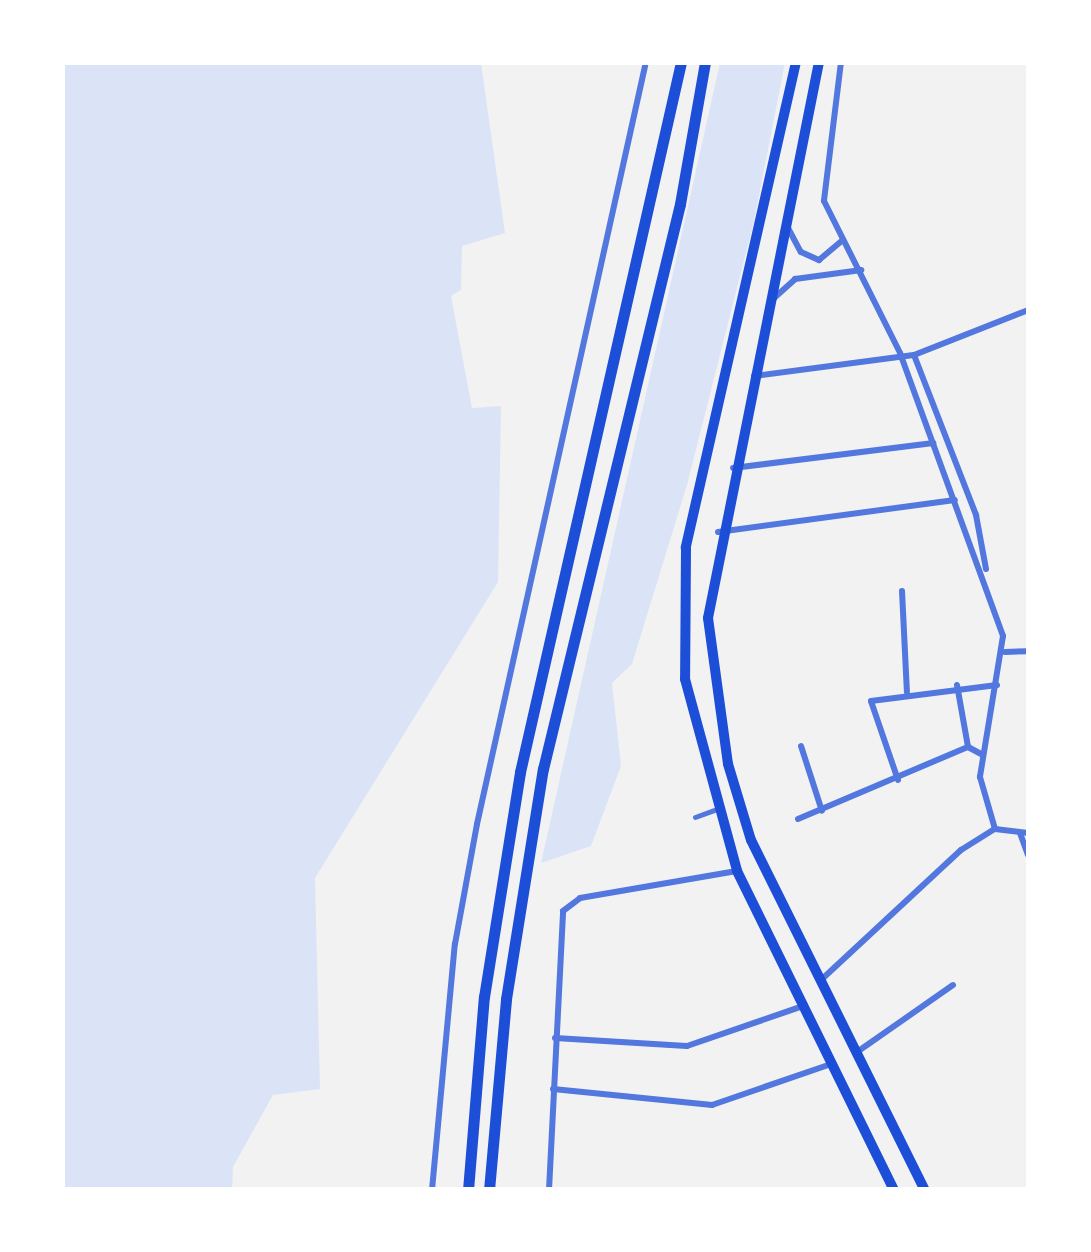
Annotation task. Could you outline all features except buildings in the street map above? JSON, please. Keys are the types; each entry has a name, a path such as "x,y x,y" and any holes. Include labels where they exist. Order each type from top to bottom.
{"highway":[{"path":"468,1190 484,997 520,772 682,62"},
{"path":"490,1190 506,1000 544,770 705,62"},
{"path":"796,62 686,548 684,679 714,810 737,871 800,1006 894,1190"},
{"path":"819,62 718,532 708,618 728,764 751,840 925,1190"}],"street":[{"path":"432,1190 473,842 646,62"},
{"path":"841,62 820,181 900,353 986,575"},
{"path":"785,220 812,258 833,256 844,238"},
{"path":"768,303 795,279 861,270"},
{"path":"752,376 900,353 914,355 1028,310"},
{"path":"914,355 976,515 1005,652 980,787 994,829"},
{"path":"733,468 933,443"},
{"path":"718,532 955,500"},
{"path":"902,591 908,692"},
{"path":"1005,652 1028,651"},
{"path":"898,780 871,701 957,684 997,685"},
{"path":"957,684 968,748"},
{"path":"801,746 822,811"},
{"path":"798,820 968,748 983,755"},
{"path":"695,817 714,810"},
{"path":"821,980 994,829 1024,833 1028,854"},
{"path":"549,1190 554,1038 566,906 737,871"},
{"path":"857,1052 953,985"},
{"path":"554,1038 687,1046 800,1006"},
{"path":"554,1089 712,1105 831,1064"}],"shaded area":[{"path":"62,63 481,63 505,233 462,246 461,290 451,296 472,408 501,406 498,582 315,878 320,1089 273,1095 233,1167 232,1189 63,1189"},
{"path":"720,63 785,63 754,221 687,485 632,664 612,683 621,766 591,846 541,863"}]}
